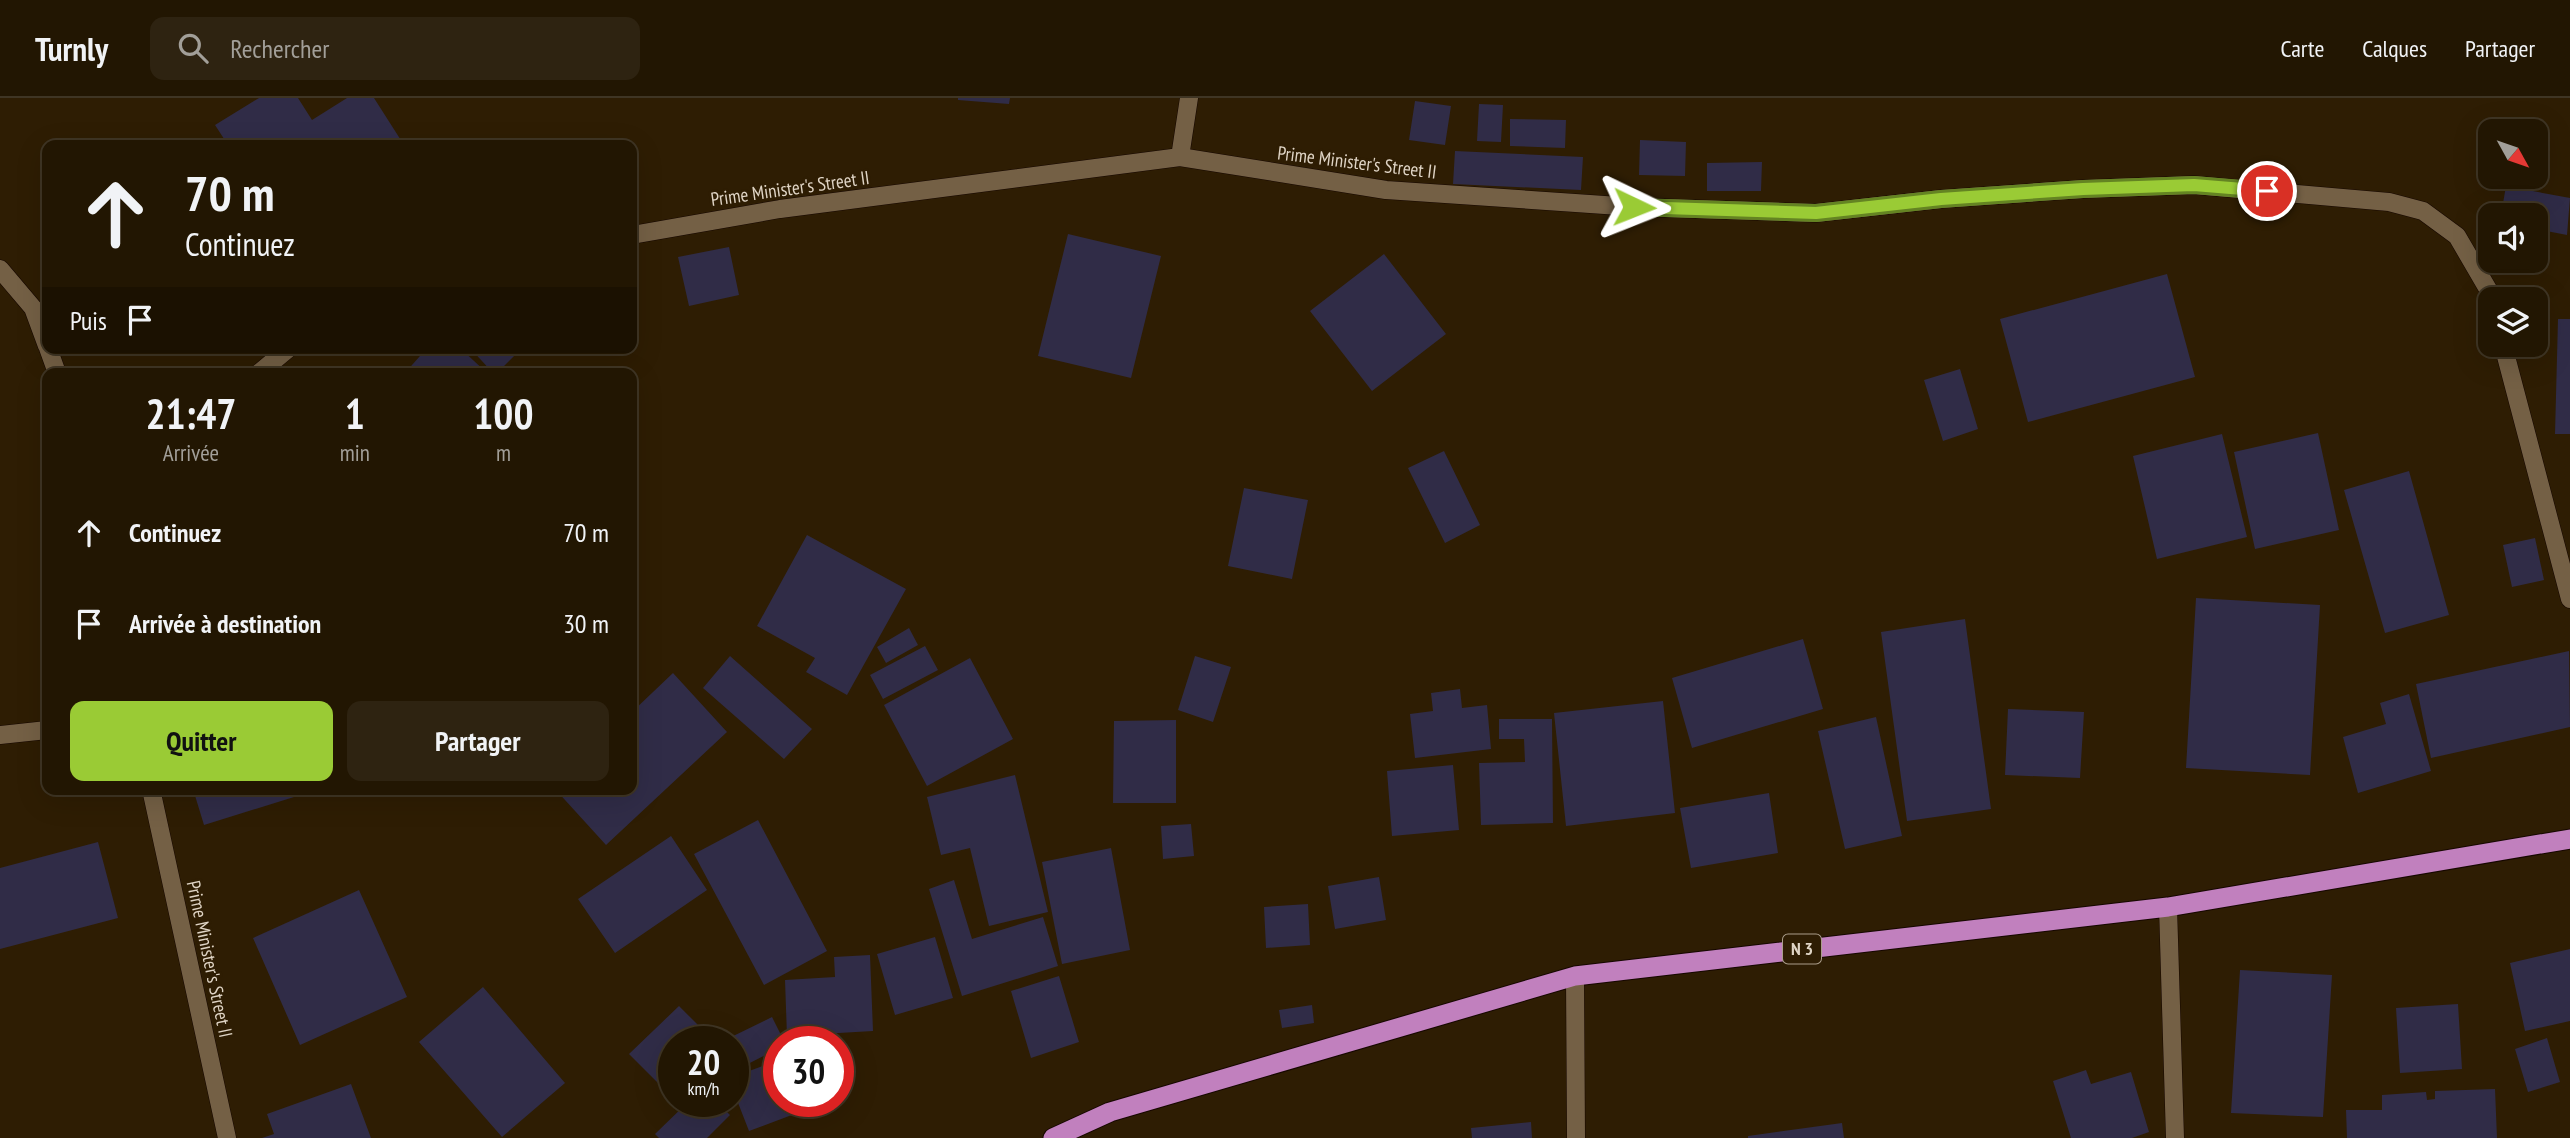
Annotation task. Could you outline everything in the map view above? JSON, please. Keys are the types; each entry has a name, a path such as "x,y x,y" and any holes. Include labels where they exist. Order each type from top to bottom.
{"highway":[{"name":"N 3","path":"1053,1138 1110,1112 1574,976 2168,907 2570,839"}],"street":[{"path":"1180,157 1189,98"},
{"name":"Prime Minister's Street II","path":"637,233 780,209 1180,157 1386,190 1648,208 1816,213 1941,199 2083,189 2194,185 2389,202 2423,211 2457,236 2487,287"},
{"path":"0,269 33,307 42,331"},
{"path":"265,368 282,354"},
{"path":"2506,357 2570,599"},
{"path":"0,735 42,731"},
{"name":"Prime Minister's Street II","path":"152,795 227,1138"},
{"path":"2168,907 2175,1138"},
{"path":"1574,976 1576,1138"}],"building":[{"path":"259,98 298,98 312,120 347,98 374,98 401,140 225,140 215,125"},
{"path":"958,98 1010,98 1009,104"},
{"path":"1415,101 1451,106 1445,145 1409,140"},
{"path":"1479,104 1503,105 1501,142 1477,141"},
{"path":"1510,119 1566,120 1565,148 1510,146"},
{"path":"1640,140 1686,142 1685,176 1639,175"},
{"path":"1455,151 1583,157 1581,190 1453,184"},
{"path":"1762,162 1761,191 1707,191 1707,163"},
{"path":"2505,189 2522,189 2570,198 2567,235 2548,231 2548,203 2503,203"},
{"path":"1068,234 1161,256 1131,378 1038,356"},
{"path":"729,247 739,295 689,306 678,257"},
{"path":"1384,254 1446,334 1372,391 1310,311"},
{"path":"2167,274 2195,377 2028,422 2000,319"},
{"path":"2558,319 2570,319 2570,434 2555,434"},
{"path":"422,354 466,354 482,368 409,368"},
{"path":"476,354 516,354 502,368 488,368"},
{"path":"1960,369 1978,429 1943,441 1924,380"},
{"path":"2318,433 2339,530 2255,549 2234,452"},
{"path":"2222,434 2247,537 2157,559 2133,456"},
{"path":"1444,451 1480,525 1445,543 1408,468"},
{"path":"2409,471 2449,615 2385,633 2344,490"},
{"path":"1244,488 1308,500 1292,579 1228,566"},
{"path":"807,535 906,589 847,695 806,672 815,658 757,626"},
{"path":"2535,538 2544,580 2512,587 2503,545"},
{"path":"2196,598 2320,605 2310,775 2186,768"},
{"path":"1965,619 1991,809 1907,821 1881,632"},
{"path":"909,628 918,645 886,663 877,647"},
{"path":"1803,639 1823,709 1692,748 1672,678"},
{"path":"925,646 938,670 883,699 870,675"},
{"path":"2569,651 2570,727 2431,758 2416,684"},
{"path":"730,656 812,729 784,759 703,688"},
{"path":"1195,656 1231,667 1213,722 1178,710"},
{"path":"970,658 1013,739 927,786 884,705"},
{"path":"673,673 727,732 606,845 560,795 637,795 637,707"},
{"path":"1460,689 1462,708 1487,705 1491,749 1415,758 1410,714 1433,711 1431,693"},
{"path":"2409,694 2431,771 2358,793 2343,737 2386,724 2380,703"},
{"path":"1663,701 1675,813 1566,826 1554,713"},
{"path":"2008,709 2084,712 2080,778 2005,775"},
{"path":"1876,717 1902,836 1845,849 1818,731"},
{"path":"1499,719 1552,719 1553,823 1481,825 1479,763 1525,762 1524,739 1499,739"},
{"path":"1176,720 1176,803 1113,803 1114,721"},
{"path":"1453,765 1459,830 1392,836 1387,771"},
{"path":"1015,775 1048,912 989,926 970,848 941,855 927,797"},
{"path":"1769,793 1778,853 1691,868 1680,808"},
{"path":"195,795 294,795 294,797 204,825"},
{"path":"758,820 827,951 764,985 694,854"},
{"path":"1191,824 1194,856 1163,859 1161,826"},
{"path":"671,836 707,890 615,953 578,899"},
{"path":"98,842 118,918 0,949 0,868"},
{"path":"1111,848 1130,950 1062,964 1042,862"},
{"path":"1379,877 1386,920 1335,929 1328,886"},
{"path":"954,880 972,939 1043,917 1058,966 962,996 929,889"},
{"path":"359,890 407,997 300,1045 253,938"},
{"path":"1308,904 1310,945 1266,948 1264,907"},
{"path":"935,937 953,998 895,1015 877,954"},
{"path":"2570,949 2570,1021 2525,1031 2510,963"},
{"path":"870,955 873,1031 854,1032 854,1026 787,1026 785,980 835,977 834,957"},
{"path":"2240,970 2332,975 2323,1117 2231,1113"},
{"path":"1059,976 1079,1042 1031,1058 1011,991"},
{"path":"483,987 565,1083 502,1137 419,1042"},
{"path":"2458,1004 2462,1069 2400,1073 2396,1008"},
{"path":"1312,1005 1314,1023 1282,1028 1279,1010"},
{"path":"679,1006 699,1026 658,1026"},
{"path":"772,1017 776,1026 763,1026 763,1056 749,1063 749,1028"},
{"path":"658,1026 658,1083 629,1054"},
{"path":"2547,1038 2560,1082 2528,1092 2515,1049"},
{"path":"763,1066 763,1117 786,1117 749,1131 744,1117 749,1117 749,1071"},
{"path":"2086,1070 2091,1084 2131,1072 2149,1132 2132,1138 2071,1138 2053,1081"},
{"path":"351,1084 371,1138 262,1138 274,1134 267,1114"},
{"path":"2495,1089 2497,1138 2347,1138 2346,1110 2382,1110 2382,1095 2426,1092 2427,1100 2435,1099 2435,1091"},
{"path":"673,1117 728,1117 707,1138 659,1138 655,1134"},
{"path":"1531,1122 1532,1138 1472,1138 1471,1128"},
{"path":"1842,1123 1844,1138 1748,1138 1748,1136"}],"route":[{"path":"1634,207 1816,213 1941,199 2083,189 2194,185 2267,191"}]}
